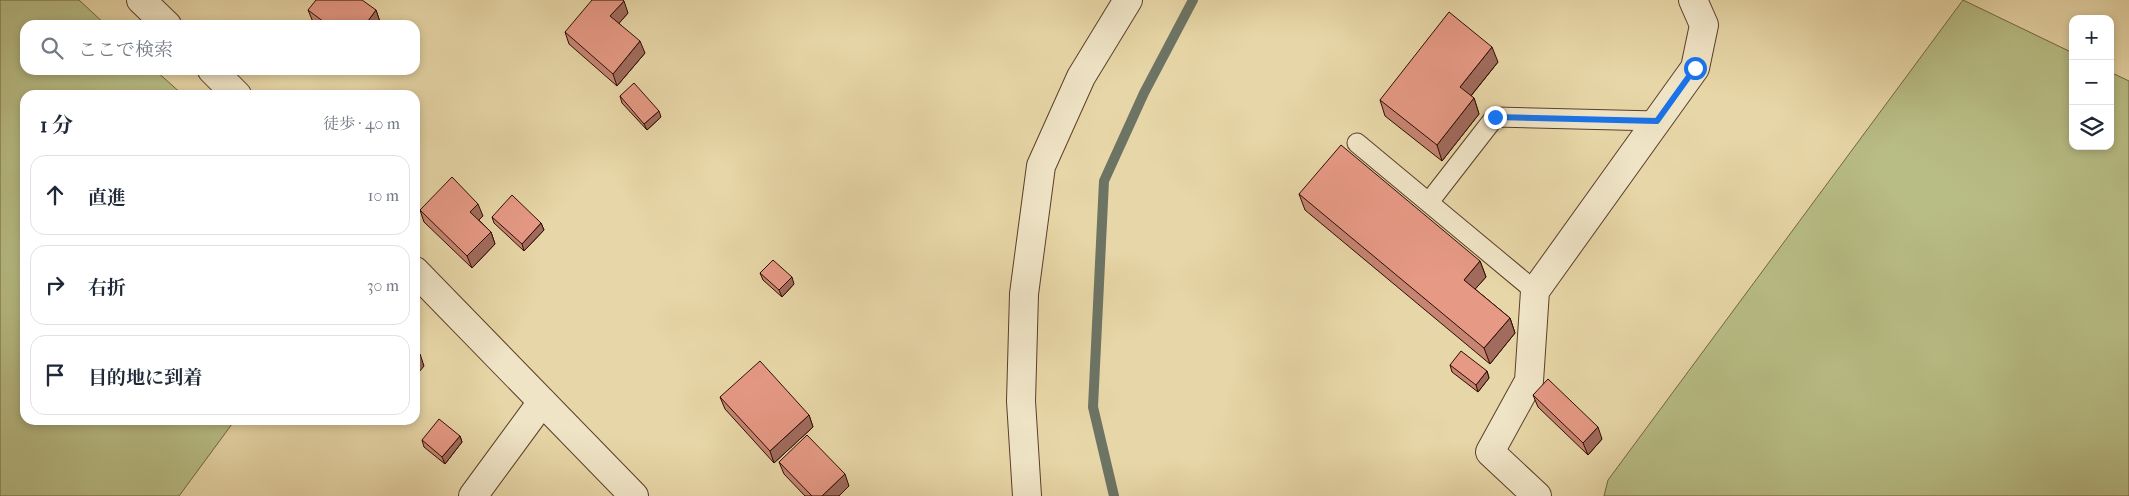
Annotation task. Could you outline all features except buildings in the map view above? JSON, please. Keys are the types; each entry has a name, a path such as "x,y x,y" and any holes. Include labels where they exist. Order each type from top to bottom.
{"street":[{"path":"141,0 161,20"},
{"path":"1027,496 1021,401 1024,294 1041,166 1081,77 1128,0"},
{"path":"1537,496 1490,452 1528,381 1535,291 1695,68 1704,26 1693,0"},
{"path":"217,75 232,90"},
{"path":"420,276 634,496"},
{"path":"473,496 542,402"}],"lane":[{"path":"1429,202 1495,117 1657,121"},
{"path":"1358,143 1535,291"}],"green space":[{"path":"0,0 79,0 101,20 20,20 20,75 161,75 177,90 20,90 20,425 231,425 179,496 0,496"},
{"path":"1963,0 2069,51 2069,150 2114,150 2114,74 2129,81 2129,496 1604,496 1608,480"}],"waterway":[{"path":"1114,496 1093,407 1104,181 1144,93 1193,0"}],"route":[{"path":"1495,117 1657,121 1695,68"}]}
